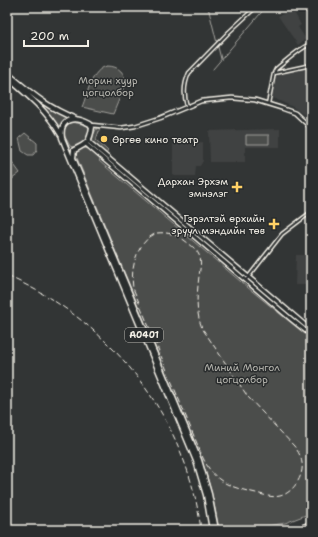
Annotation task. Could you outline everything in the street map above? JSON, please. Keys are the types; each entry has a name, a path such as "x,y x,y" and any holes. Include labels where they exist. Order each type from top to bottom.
{"highway":[{"name":"A0401","path":"7,75 44,103 62,114 87,122 91,125"},
{"name":"A0401","path":"7,75 51,119 62,138 196,461 206,495 212,530"},
{"path":"62,138 62,129 65,122 70,120 78,120"},
{"path":"64,143 74,150 87,143 92,130 91,125"},
{"name":"A0401","path":"74,150 74,158 199,460 209,494 216,530"}],"main road":[{"path":"87,143 311,330"},
{"path":"87,143 311,334"}],"street":[{"path":"187,106 184,90 189,72 256,7"},
{"path":"268,104 276,69 297,53 303,46 311,44"},
{"path":"274,73 311,65"},
{"path":"91,125 121,128 135,126 160,118 201,101 232,98 256,100 295,113 311,128"},
{"path":"246,280 282,234 311,212"},
{"path":"295,530 311,523"}],"shaded area":[{"path":"293,10 301,25 298,27 306,39 298,45 278,16"},
{"path":"311,67 311,120 293,107 271,97 274,74"},
{"path":"280,129 280,147 245,147 245,162 210,162 209,131"},
{"path":"203,142 203,161 200,166 196,166 195,176 173,175 173,144"},
{"path":"296,255 311,255 311,285 295,285"}],"green space":[{"name":"Морин хуур цогцолбор","path":"107,66 115,67 121,71 125,81 125,85 113,114 82,107 88,89 97,72"},
{"path":"10,77 37,100 67,118 60,127 58,128"},
{"path":"71,122 87,125 89,128 83,143 78,147 70,146 63,133 66,126"},
{"path":"97,128 100,128 96,140 108,151 106,154 92,143 93,135"},
{"path":"25,133 37,143 37,150 33,155 28,155 22,151 19,138"},
{"path":"246,135 269,135 269,144 246,144"},
{"name":"Миний Монгол цогцолбор","path":"84,148 89,149 101,159 99,161 247,287 311,339 311,513 285,523 246,530 219,530 212,493 201,458 77,158 75,159 75,151"},
{"path":"7,155 20,173 7,183"}],"waterway":[{"path":"208,7 221,59"},
{"path":"213,69 266,7"}],"railway":[{"path":"157,233 168,233 177,236 194,248 198,253 201,262 197,309 202,328 248,397 294,446 301,458 302,468 297,483 285,494 277,497 268,496 224,483 213,473 203,458 133,288 132,280 136,256 144,242 157,233"},
{"path":"7,276 44,295 79,318 110,346 137,377 161,412 179,449 193,488 201,530"}],"place":[{"name":"Өргөө кино театр","path":"104,139"},
{"name":"Дархан Эрхэм эмнэлэг","path":"237,187"},
{"name":"Гэрэлтэй өрхийн эрүүл мэндийн төв","path":"274,224"}]}
